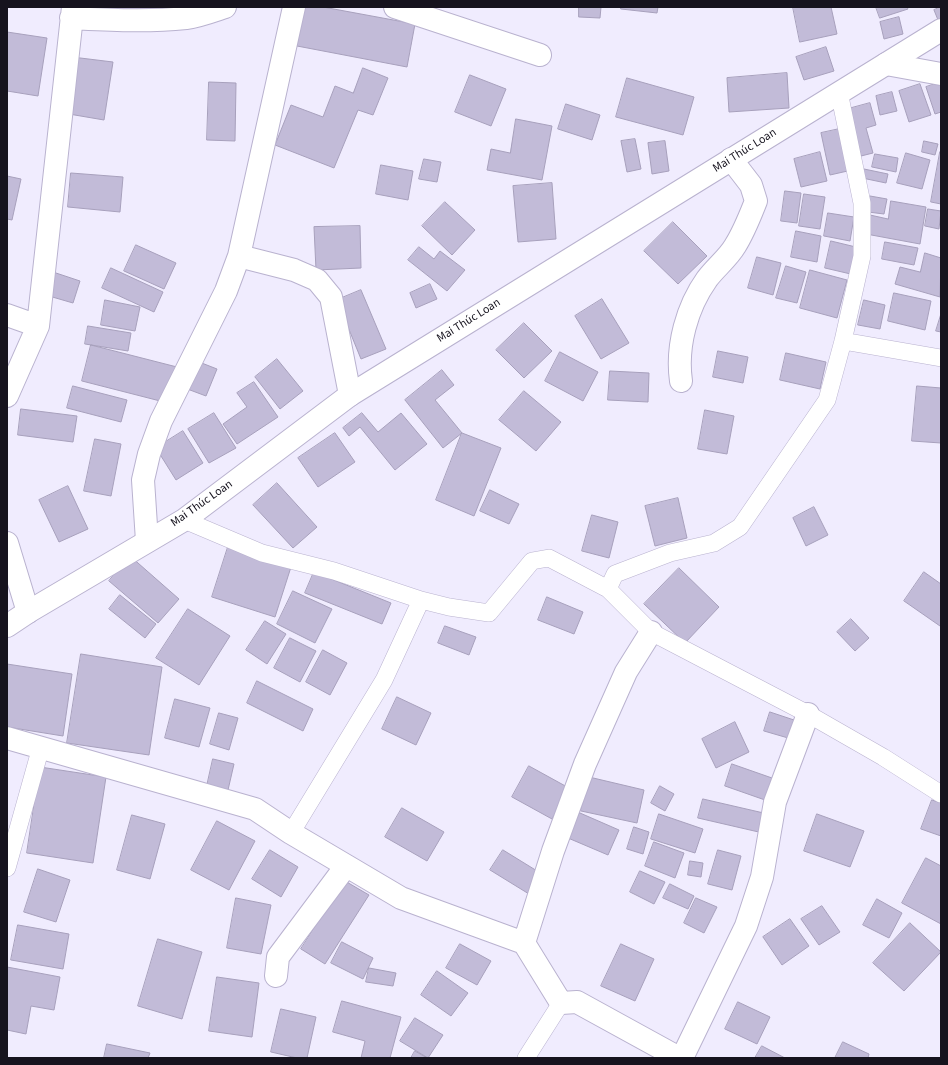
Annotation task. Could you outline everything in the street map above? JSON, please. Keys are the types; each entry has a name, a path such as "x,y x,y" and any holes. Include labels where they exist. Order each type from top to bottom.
{"street":[{"path":"7,396 38,326 72,13 121,20 187,18 225,7"},
{"path":"147,541 143,480 149,454 161,421 226,291 239,256 294,7"},
{"path":"394,7 540,55"},
{"name":"Mai Thúc Loan","path":"7,626 28,612 184,520 350,395 941,30"},
{"path":"886,64 941,74"},
{"path":"681,381 679,368 680,354 688,312 707,279 735,247 756,201 751,185 731,159"},
{"path":"239,256 300,272 317,280 331,297 350,395"},
{"path":"7,315 38,326"},
{"path":"7,543 28,612"},
{"path":"524,944 553,851 585,764 626,672 651,632"},
{"path":"7,738 255,809 291,833 401,898 524,944 561,1003 577,1002 681,1058 746,926 762,877 775,802 808,714"},
{"path":"276,976 278,957 346,866"}],"lane":[{"path":"608,589 615,574 670,553 714,543 740,527 827,400 843,341 862,256 862,203 839,92"},
{"path":"843,341 941,358"},
{"path":"184,520 262,553 334,571 421,600 449,607 489,613 532,560 549,558 608,589 651,632 808,714 941,794"},
{"path":"291,833 384,680 421,600"},
{"path":"7,868 41,747"},
{"path":"526,1058 561,1003"}],"building":[{"path":"98,7 157,7 156,17 97,13"},
{"path":"304,7 323,7 415,24 407,67 297,46"},
{"path":"579,7 601,7 600,18 579,17"},
{"path":"621,7 658,7 657,13 621,9"},
{"path":"793,7 831,7 837,34 800,42"},
{"path":"876,7 907,7 908,9 880,18"},
{"path":"941,7 941,19 938,20 934,10"},
{"path":"899,17 903,34 884,39 880,22"},
{"path":"7,32 47,38 38,96 7,91"},
{"path":"826,47 834,71 804,80 796,57"},
{"path":"72,57 113,62 104,120 63,113"},
{"path":"363,68 388,78 373,115 358,110 334,168 275,145 291,105 323,117 335,86 353,93"},
{"path":"787,73 789,108 729,112 727,78"},
{"path":"470,75 506,89 491,126 455,112"},
{"path":"627,78 694,97 683,135 616,117"},
{"path":"209,82 236,83 235,141 207,140"},
{"path":"941,82 941,112 935,114 926,87"},
{"path":"920,84 931,115 909,122 899,91"},
{"path":"892,92 897,111 880,115 876,96"},
{"path":"870,103 876,125 866,128 873,153 861,156 848,109"},
{"path":"566,104 600,115 592,140 558,129"},
{"path":"516,119 552,126 542,180 487,170 491,149 510,153"},
{"path":"844,128 852,170 830,175 821,133"},
{"path":"635,139 641,169 627,172 621,141"},
{"path":"665,141 669,171 652,174 648,143"},
{"path":"924,141 938,144 935,155 922,152"},
{"path":"820,152 827,181 801,187 794,159"},
{"path":"940,152 941,153 941,204 931,202"},
{"path":"906,153 930,160 922,189 897,183"},
{"path":"875,154 898,158 896,172 872,167"},
{"path":"424,159 441,162 437,182 419,179"},
{"path":"381,165 413,171 408,200 376,194"},
{"path":"864,169 888,174 886,183 862,178"},
{"path":"71,173 123,177 120,212 68,207"},
{"path":"7,176 21,179 12,220 7,219"},
{"path":"552,183 556,239 518,242 513,186"},
{"path":"785,191 801,193 797,223 781,221"},
{"path":"804,194 825,197 820,229 799,226"},
{"path":"870,196 887,199 884,214 868,212"},
{"path":"891,201 926,207 920,244 866,234 870,215 888,219"},
{"path":"445,202 475,230 452,255 422,226"},
{"path":"928,209 941,211 939,229 925,226"},
{"path":"828,213 854,217 850,241 824,236"},
{"path":"673,222 707,256 678,284 644,251"},
{"path":"360,226 361,268 316,270 314,227"},
{"path":"796,231 821,236 817,262 791,257"},
{"path":"831,241 860,248 855,275 825,268"},
{"path":"885,242 918,248 914,265 882,259"},
{"path":"136,245 176,263 164,289 124,271"},
{"path":"419,247 434,259 440,251 465,270 447,291 408,260"},
{"path":"925,253 941,258 940,297 895,284 900,267 920,272"},
{"path":"757,257 781,263 773,295 748,288"},
{"path":"786,266 806,272 797,303 776,298"},
{"path":"111,268 163,292 154,312 102,288"},
{"path":"810,270 847,280 837,318 800,308"},
{"path":"50,271 80,281 73,303 42,294"},
{"path":"430,284 437,299 416,308 410,293"},
{"path":"361,290 386,349 361,359 337,300"},
{"path":"894,293 931,301 925,330 888,321"},
{"path":"602,299 629,343 601,359 575,316"},
{"path":"105,300 140,307 135,331 101,325"},
{"path":"864,300 885,305 880,329 858,325"},
{"path":"941,314 941,332 936,331"},
{"path":"524,323 552,351 524,378 496,350"},
{"path":"88,326 131,333 128,351 85,344"},
{"path":"91,345 177,367 168,403 82,381"},
{"path":"718,351 748,357 743,383 713,377"},
{"path":"560,352 598,372 583,401 545,381"},
{"path":"786,353 826,362 820,389 780,380"},
{"path":"277,359 303,391 280,409 255,377"},
{"path":"194,360 217,369 206,396 182,387"},
{"path":"442,370 454,385 435,400 462,433 443,448 405,400"},
{"path":"610,371 649,373 648,402 608,400"},
{"path":"254,382 278,417 237,444 223,424 247,407 237,393"},
{"path":"73,386 127,400 121,422 67,408"},
{"path":"917,386 941,388 941,443 912,441"},
{"path":"524,391 561,422 536,451 499,420"},
{"path":"21,409 77,416 73,442 18,435"},
{"path":"705,410 734,416 727,454 698,449"},
{"path":"214,413 236,448 209,463 188,429"},
{"path":"362,413 378,432 401,413 427,444 395,470 360,427 349,436 343,428"},
{"path":"183,431 203,463 176,480 156,448"},
{"path":"335,433 355,462 318,487 298,458"},
{"path":"462,433 501,448 474,516 436,500"},
{"path":"95,439 121,444 111,496 84,491"},
{"path":"277,483 317,527 293,548 253,505"},
{"path":"68,486 88,529 59,542 39,500"},
{"path":"490,490 519,504 509,524 480,511"},
{"path":"678,498 687,538 655,546 645,506"},
{"path":"814,507 828,535 806,546 793,518"},
{"path":"592,515 618,522 609,558 582,551"},
{"path":"228,547 291,567 275,617 212,597"},
{"path":"130,556 179,599 158,623 109,581"},
{"path":"679,568 719,607 685,643 644,604"},
{"path":"314,572 391,603 382,624 305,593"},
{"path":"924,572 941,584 940,626 904,601"},
{"path":"293,591 332,609 315,643 277,624"},
{"path":"120,595 156,624 145,638 109,609"},
{"path":"547,597 583,612 574,634 538,620"},
{"path":"188,609 230,636 199,685 156,658"},
{"path":"851,619 869,638 855,651 837,632"},
{"path":"265,621 286,634 267,664 246,650"},
{"path":"445,626 476,637 469,655 438,643"},
{"path":"290,638 316,651 300,682 274,668"},
{"path":"323,650 347,663 330,695 306,682"},
{"path":"81,654 162,667 149,755 67,743"},
{"path":"7,664 72,674 63,736 7,727"},
{"path":"257,681 313,709 303,731 247,703"},
{"path":"397,697 431,713 416,745 382,729"},
{"path":"175,699 210,708 199,747 165,738"},
{"path":"770,712 800,722 795,740 764,731"},
{"path":"219,713 238,718 229,750 210,744"},
{"path":"735,722 749,752 716,768 702,739"},
{"path":"213,759 234,764 228,790 207,786"},
{"path":"732,764 772,778 765,800 725,786"},
{"path":"529,766 569,788 552,819 512,797"},
{"path":"40,767 106,777 93,863 27,853"},
{"path":"589,777 644,790 637,823 581,811"},
{"path":"660,786 674,794 665,811 651,803"},
{"path":"703,799 768,814 763,833 698,818"},
{"path":"932,800 941,803 941,836 921,829"},
{"path":"402,808 444,832 427,861 385,837"},
{"path":"580,813 619,830 608,855 568,838"},
{"path":"659,814 703,829 695,853 651,839"},
{"path":"817,814 864,831 850,867 804,851"},
{"path":"132,815 165,824 150,879 117,870"},
{"path":"217,821 255,841 229,890 191,870"},
{"path":"634,827 649,832 643,854 627,849"},
{"path":"654,842 684,853 675,878 645,866"},
{"path":"270,850 298,867 281,897 252,879"},
{"path":"503,850 542,874 529,894 490,870"},
{"path":"718,850 741,856 732,890 708,884"},
{"path":"926,858 941,866 941,924 902,903"},
{"path":"690,861 703,863 701,877 688,875"},
{"path":"38,869 70,880 56,922 24,912"},
{"path":"640,871 665,882 654,904 630,892"},
{"path":"345,881 369,895 325,964 301,949"},
{"path":"670,884 694,896 688,909 663,898"},
{"path":"236,898 271,905 261,954 227,948"},
{"path":"696,898 717,907 704,933 684,923"},
{"path":"877,899 902,913 889,938 863,925"},
{"path":"822,906 840,932 819,945 801,919"},
{"path":"790,919 809,946 782,965 763,937"},
{"path":"910,923 941,952 904,991 873,963"},
{"path":"18,925 69,934 63,969 11,960"},
{"path":"158,939 202,952 182,1019 138,1006"},
{"path":"342,942 373,958 363,979 331,963"},
{"path":"460,944 491,961 477,985 446,968"},
{"path":"621,944 654,959 635,1001 601,986"},
{"path":"7,967 60,977 54,1010 31,1006 26,1034 7,1030"},
{"path":"369,968 396,973 393,986 366,982"},
{"path":"437,971 468,993 451,1016 421,995"},
{"path":"217,977 259,983 252,1037 209,1031"},
{"path":"342,1001 401,1017 390,1058 361,1058 365,1041 333,1032"},
{"path":"738,1002 770,1017 757,1044 725,1029"},
{"path":"281,1009 316,1017 307,1058 297,1058 271,1052"},
{"path":"415,1018 443,1035 428,1058 400,1041"},
{"path":"843,1042 869,1054 868,1058 835,1058"},
{"path":"107,1044 150,1053 148,1058 104,1058"},
{"path":"762,1046 785,1058 755,1058"},
{"path":"415,1051 427,1058 411,1058"}]}
